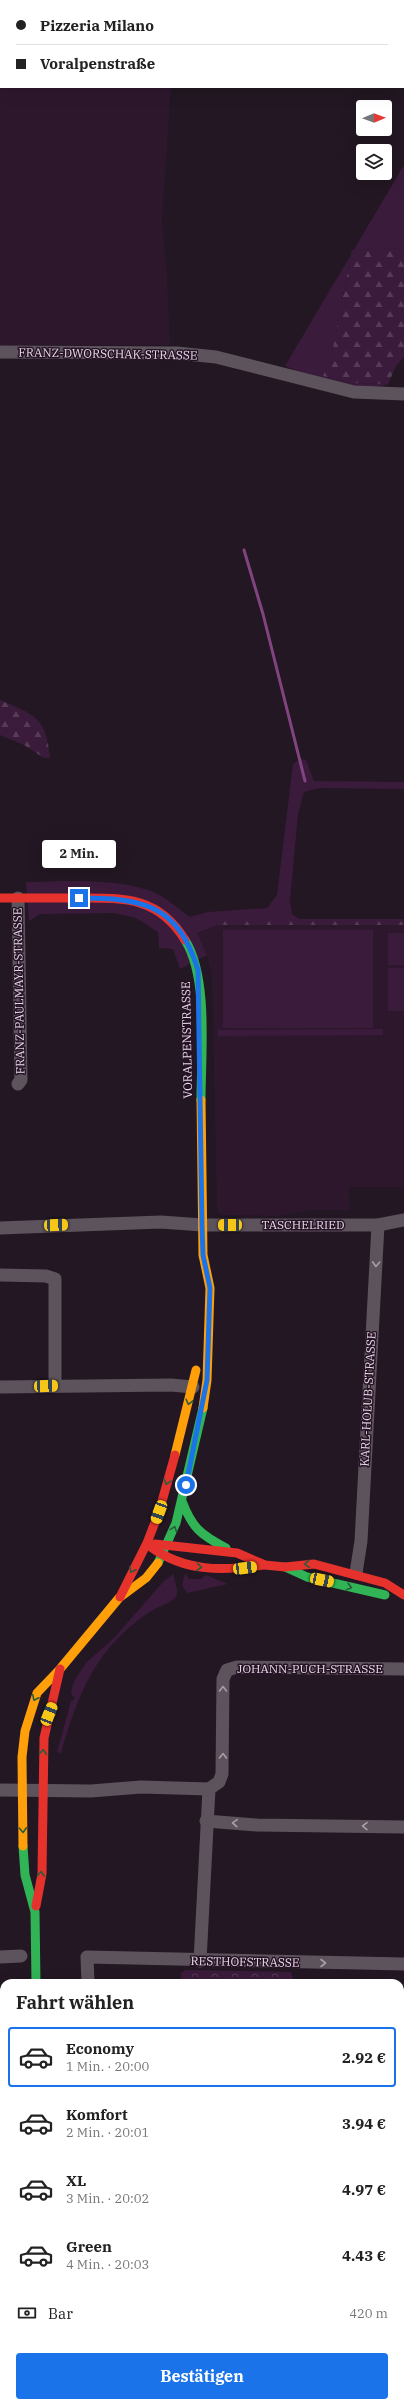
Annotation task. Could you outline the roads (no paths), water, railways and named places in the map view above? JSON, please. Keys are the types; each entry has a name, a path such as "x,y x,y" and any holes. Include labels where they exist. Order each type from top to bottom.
{"main road":[{"name":"VORALPENSTRASSE","path":"0,898 130,899 164,914 180,930 187,940 198,970 200,988 203,1255"},
{"path":"198,1282 203,1255"},
{"path":"36,1979 38,1961 35,1912 25,1875 22,1791 22,1750 29,1712 37,1693 60,1669 84,1638 119,1598 146,1578 162,1557 168,1545 182,1501 200,1421 207,1380 210,1288 203,1255"},
{"path":"119,1598 147,1543 159,1512 193,1387 197,1357"},
{"path":"182,1501 188,1519 196,1530 237,1553 265,1564 285,1567 314,1564 356,1573 385,1583 404,1596"},
{"path":"147,1543 237,1553"},
{"path":"147,1543 162,1557 182,1565 236,1569 265,1564"},
{"path":"285,1567 307,1577 380,1595 404,1596"},
{"path":"35,1912 42,1874 42,1791 44,1738 60,1669"}],"street":[{"name":"FRANZ-DWORSCHAK-STRASSE","path":"0,352 184,353 216,357 245,363 321,385 354,392 404,394"},
{"name":"FRANZ-PAULMAYR-STRASSE","path":"18,898 21,1080 18,1084"},
{"name":"TASCHELRIED","path":"0,1228 161,1222 202,1225 378,1225 404,1220"},
{"name":"KARL-HOLUB-STRASSE","path":"356,1573 360,1552 378,1225"},
{"path":"0,1276 54,1277 55,1386"},
{"path":"0,1387 171,1385 193,1387"},
{"name":"JOHANN-PUCH-STRASSE","path":"209,1789 219,1782 222,1774 223,1679 227,1670 237,1667 404,1669"},
{"path":"0,1790 91,1791 141,1786 209,1789 206,1821 200,1961"},
{"path":"206,1821 404,1827"},
{"path":"0,1956 21,1956"},
{"name":"RESTHOFSTRASSE","path":"88,1979 87,1957 200,1961 404,1964"}],"waterway":[{"path":"244,550 263,614 305,781"}]}
